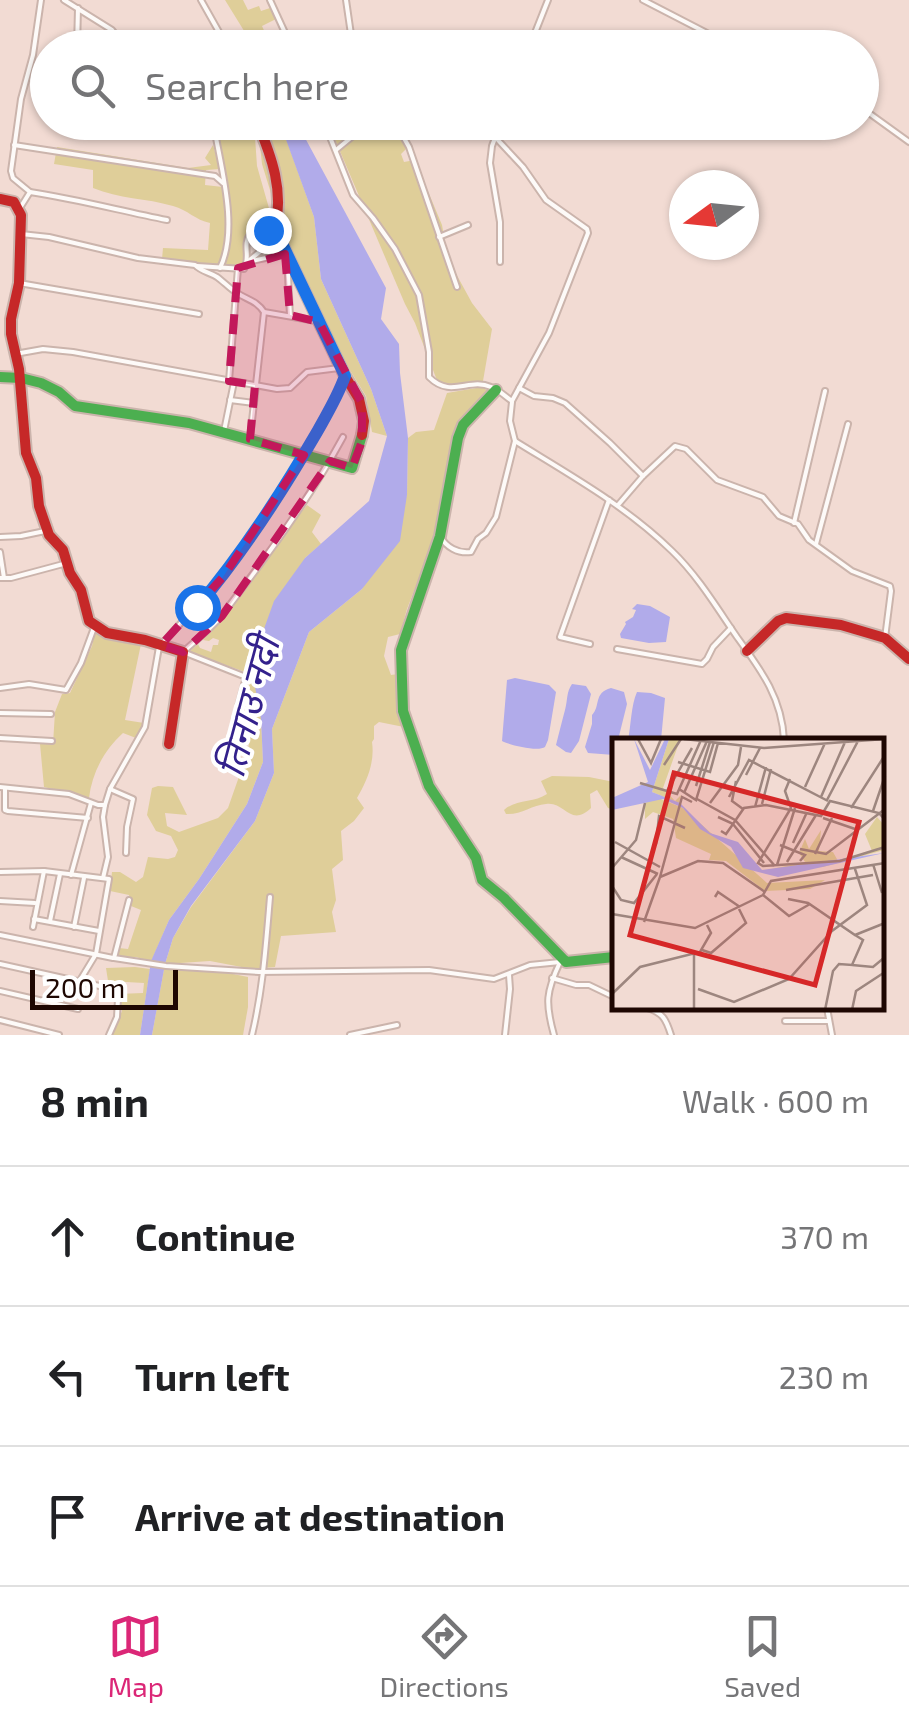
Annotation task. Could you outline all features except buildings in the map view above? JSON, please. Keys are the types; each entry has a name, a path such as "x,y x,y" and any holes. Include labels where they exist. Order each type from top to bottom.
{"street":[{"path":"37,30 41,0"},
{"path":"64,0 112,30"},
{"path":"201,0 217,30"},
{"path":"270,0 284,30"},
{"path":"346,0 350,30"},
{"path":"536,30 548,0"},
{"path":"643,0 701,30"},
{"path":"77,30 78,8"},
{"path":"30,64 14,145 13,178 30,192 167,220"},
{"path":"879,120 909,142"},
{"path":"216,140 228,218 225,258 220,268"},
{"path":"21,234 138,258 244,268 273,237 280,213 280,192 263,140"},
{"path":"332,140 353,195 395,250 420,294 429,376 439,386 450,388 491,386 512,401"},
{"path":"336,150 348,140"},
{"path":"405,140 456,287"},
{"path":"495,140 490,163 500,222 500,262"},
{"path":"440,536 453,549 470,552 496,517 516,441 510,421 512,401 549,333 588,231 546,200 524,167 498,140"},
{"path":"14,145 200,173 224,183"},
{"path":"30,192 20,208 19,284 11,334 26,453 50,536 63,550 70,573 81,590 86,616 95,625 107,633 161,645 246,677 238,707"},
{"path":"0,199 15,202 20,208"},
{"path":"439,237 468,226"},
{"path":"0,376 19,376 63,393 74,406 189,422 352,468 362,441 362,403 275,229"},
{"path":"248,262 246,243 250,234 275,229"},
{"path":"248,262 288,258"},
{"path":"288,258 290,316"},
{"path":"195,265 238,294 254,300 264,312 250,439"},
{"path":"224,432 232,382 238,268"},
{"path":"19,284 198,314"},
{"path":"264,312 319,322"},
{"path":"15,354 43,349 72,352 278,389 290,388 307,372 344,372"},
{"path":"104,878 108,857 105,805 145,726 161,645 223,576 262,522 331,408 344,372"},
{"path":"518,388 566,403 643,476"},
{"path":"496,390 461,429 440,536 401,650 403,711 428,786 476,858 482,880 504,898 563,962"},
{"path":"794,522 824,390"},
{"path":"230,400 254,402"},
{"path":"816,544 848,424"},
{"path":"170,744 183,652 222,616 279,539 342,437"},
{"path":"516,441 618,505 674,552 747,650 779,706 784,738"},
{"path":"618,505 643,476 675,446 680,446 713,478 760,496 778,516 801,527 808,540 852,571 891,588 885,638"},
{"path":"590,644 560,637 609,500"},
{"path":"0,538 48,530"},
{"path":"0,552 2,578 67,563"},
{"path":"747,650 786,618 841,626 885,638 909,659"},
{"path":"0,688 29,684 66,690 81,664 95,625"},
{"path":"617,649 702,664 731,628"},
{"path":"0,713 52,714"},
{"path":"0,738 52,741"},
{"path":"88,818 8,811 2,788 69,794 105,805"},
{"path":"110,789 133,800 126,853"},
{"path":"71,875 91,802"},
{"path":"33,927 44,871"},
{"path":"0,872 44,871 110,879 96,954 79,982"},
{"path":"50,921 60,874"},
{"path":"74,926 84,878"},
{"path":"252,1035 264,972 270,897"},
{"path":"114,958 129,900"},
{"path":"0,901 37,903"},
{"path":"34,918 99,931"},
{"path":"0,934 166,966 264,972 429,970 494,979 530,965 612,957"},
{"path":"554,1035 547,991 563,962"},
{"path":"0,964 104,987 118,999 117,1017 109,1035"},
{"path":"505,1035 508,974"},
{"path":"551,978 589,985 612,995"},
{"path":"0,991 78,1009"},
{"path":"654,1010 665,1017 671,1035"},
{"path":"827,1010 832,1035"},
{"path":"0,1020 59,1035"},
{"path":"785,1022 829,1021"},
{"path":"350,1035 397,1025"}],"highlighted area":[{"path":"285,254 290,315 319,322 362,403 362,441 352,468 330,461 222,616 183,652 161,645 223,577 304,455 250,439 255,385 229,381 238,268"}],"shaded area":[{"path":"225,0 243,0 248,10 270,8 276,19 262,26 264,30 244,30"},
{"path":"219,140 255,140 257,166 274,226 249,232 245,239 245,267 226,265 230,213"},
{"path":"263,140 287,140 314,217 321,279 371,389 387,436 372,432 366,396 340,354 289,252 260,146"},
{"path":"286,140 306,140 386,288 381,319 399,344 408,438 407,495 400,541 362,589 309,632 272,729 274,773 255,821 191,906 173,938 152,1035 140,1035 151,961 169,920 247,804 263,762 261,719 251,665 274,601 305,558 369,501 387,436 371,389 321,279 314,217"},
{"path":"335,140 401,140 406,149 401,154 404,162 415,160 442,225 448,259 472,303 492,329 483,381 438,383"},
{"path":"213,145 220,169 206,170 205,185 223,187 226,219 220,266 162,259 163,248 208,250 210,223 173,206 93,188 93,170 54,164 57,147 188,168 211,165 205,158"},
{"path":"482,387 488,391 472,412 453,451 434,539 400,634 388,637 384,656 391,675 398,674 404,727 379,722 374,726 371,764 357,798 364,808 341,831 343,860 332,869 336,932 281,936 275,967 252,969 210,961 165,964 173,938 191,907 255,821 274,773 272,729 309,632 362,589 407,495 408,438 416,432 434,430 447,393"},
{"path":"307,505 321,515 312,532 321,544 305,558 261,719 263,762 247,804 169,920 151,962 118,957 119,948 128,949 141,910 131,906 129,895 110,891 112,872 120,872 136,882 143,877 148,857 168,859 175,857 178,850 171,836 156,831 147,815 152,788 173,787 187,815 165,813 167,826 179,832 218,818 228,808 248,751 248,673 189,652 198,644 211,652 213,645 218,645 219,640 213,638 203,640"},
{"path":"637,604 670,617 666,642 621,638 625,622 633,617 636,610 632,609"},
{"path":"95,632 141,644 125,720 144,723 136,738 123,733 110,747 96,771 89,798 44,787 40,744 53,744 55,712 62,694 70,693"},
{"path":"507,680 549,685 556,692 545,747 530,748 502,741"},
{"path":"572,684 586,686 591,694 579,741 571,753 556,745"},
{"path":"611,688 624,692 627,704 618,738 612,738 612,755 588,753 585,747 602,693"},
{"path":"637,692 665,698 661,738 628,738"},
{"path":"552,776 612,782 612,809 597,790 590,794 591,808 578,815 553,804 506,814 504,810 519,802 547,794 541,781"},
{"path":"106,968 150,969 140,1035 112,1035 122,1011 118,994 143,993 144,983 108,981"},
{"path":"164,969 248,977 243,1035 152,1035"}],"traffic: fast":[{"path":"0,377 41,383 75,406 189,423 352,468 362,435"},
{"path":"496,390 463,425 458,438 440,536 401,650 403,711 429,786 476,858 482,880 566,962 612,957"}],"traffic: jam":[{"path":"264,140 275,174 275,229 359,399 364,421 362,435"},
{"path":"0,199 14,202 21,215 19,283 11,334 19,369 26,453 36,478 39,506 49,535 63,550 70,573 81,590 89,621 107,633 183,652 169,744"},
{"path":"747,651 786,618 841,625 885,638 909,659"}],"route":[{"path":"197,607 262,522 331,408 345,376 275,229 268,230"}],"water label":[{"name":"तिनाउ नदी","path":"247,707"}]}
